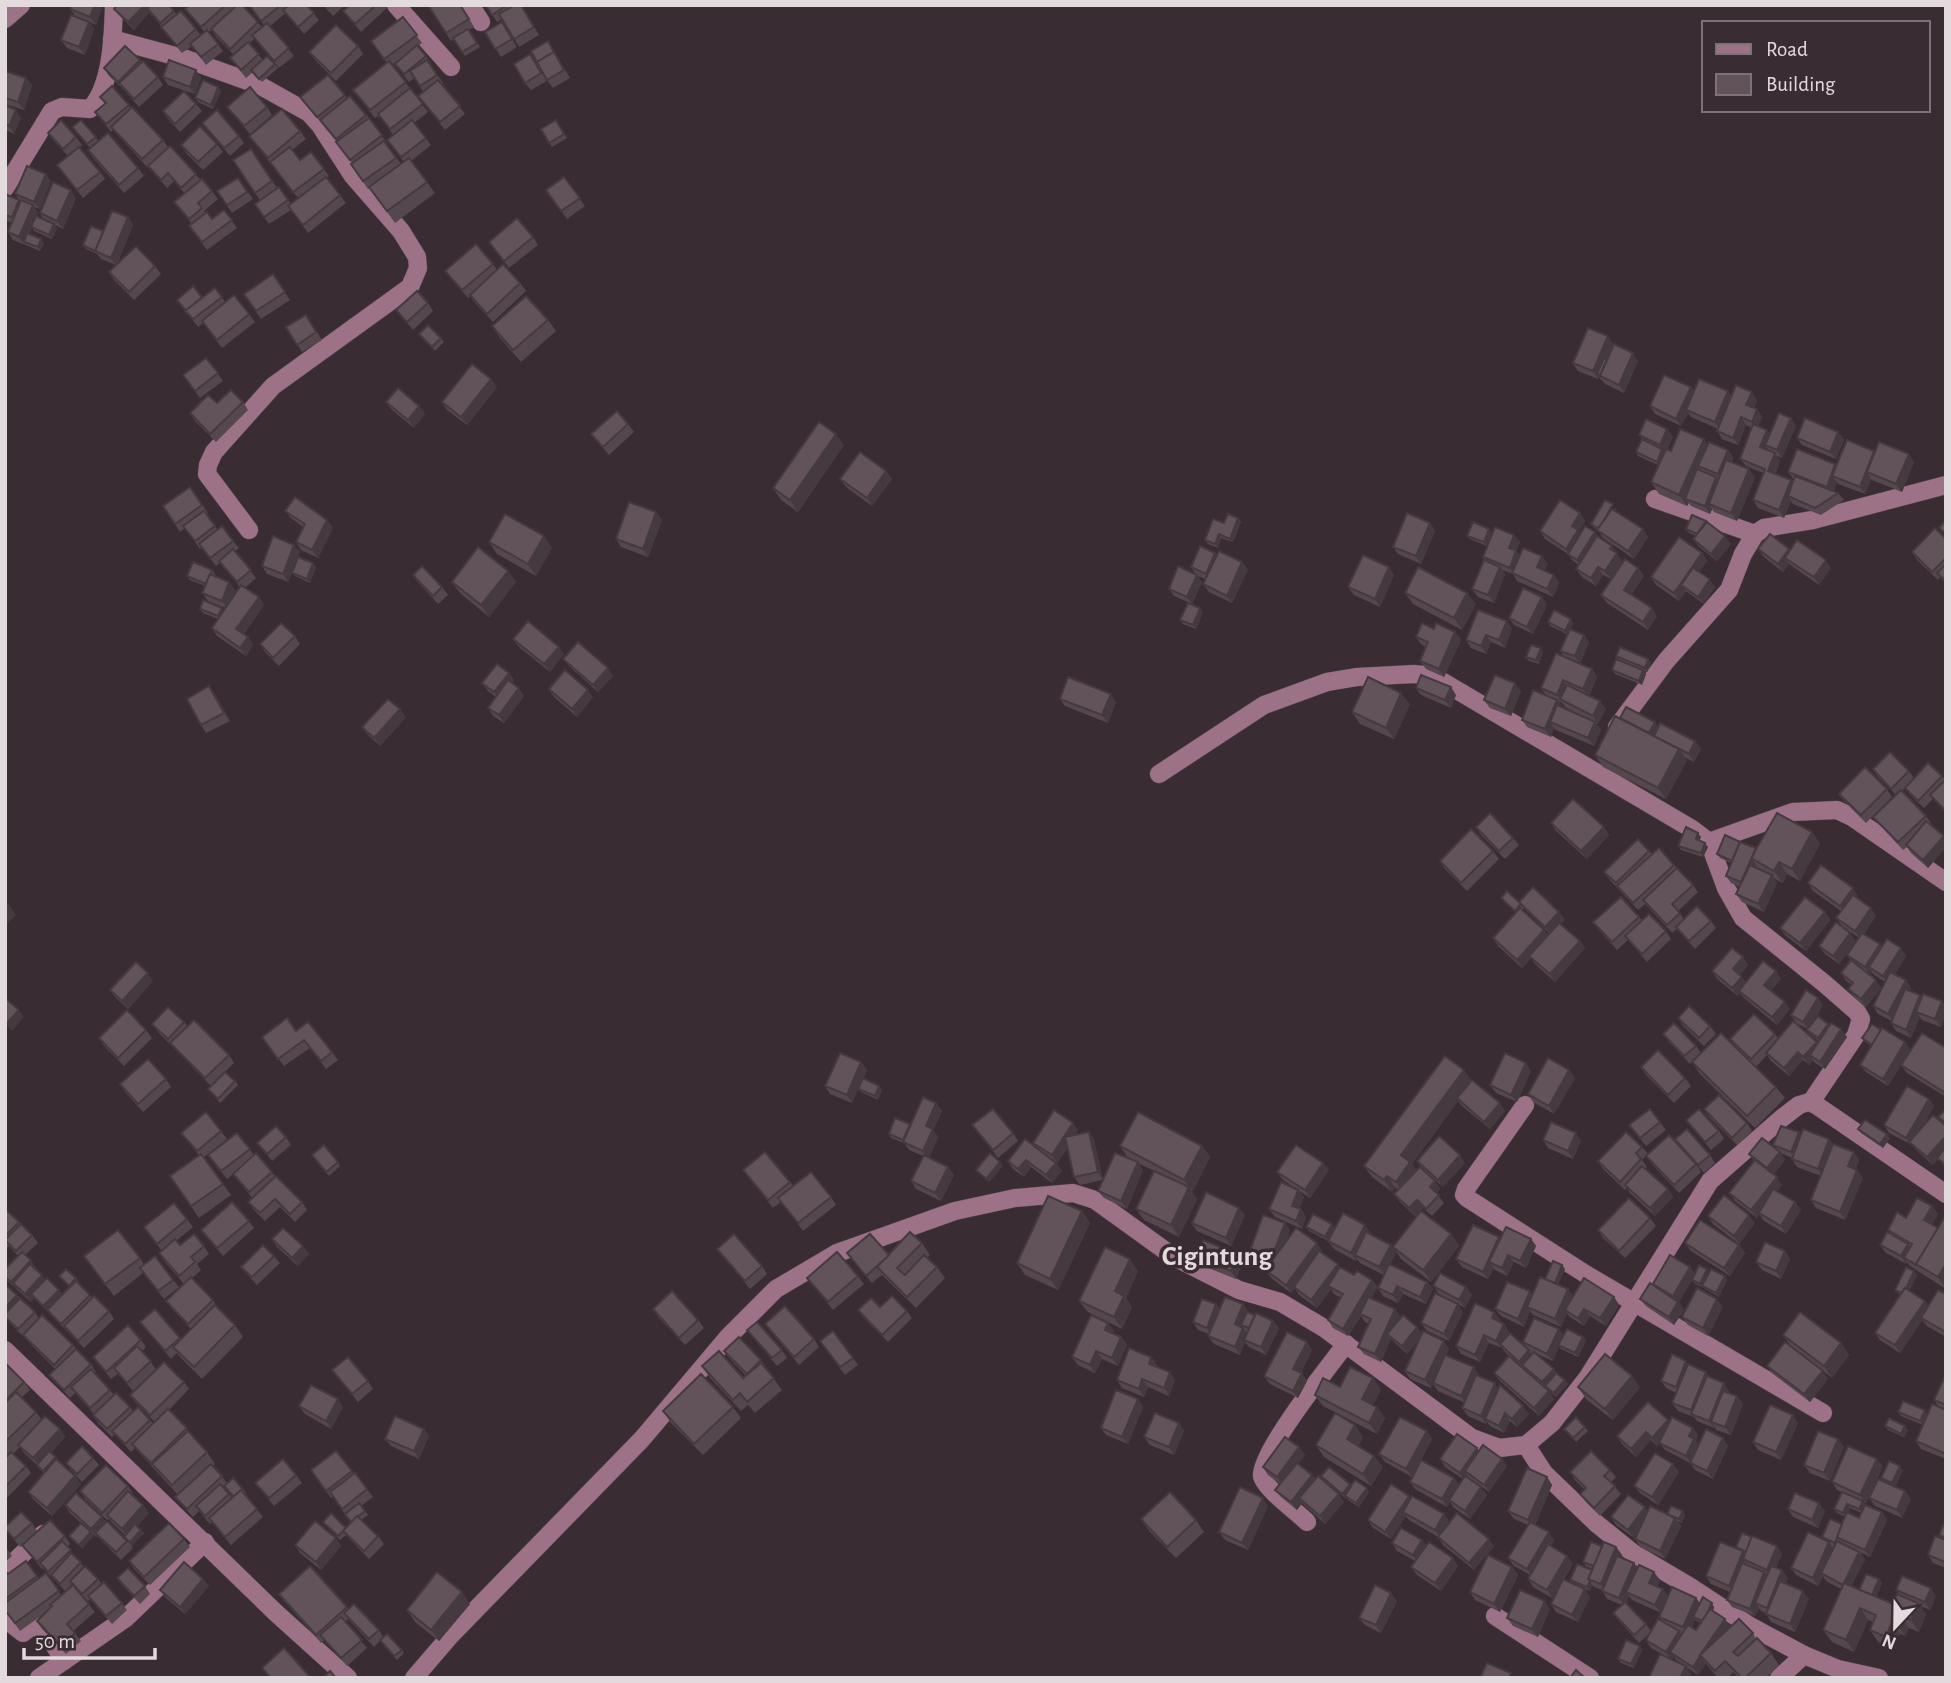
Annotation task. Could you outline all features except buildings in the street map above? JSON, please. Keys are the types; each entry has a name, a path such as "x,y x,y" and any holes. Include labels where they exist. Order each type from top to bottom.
{"street":[{"path":"5,19 21,5"},
{"path":"5,188 52,111 61,107 90,109 98,101 102,94 112,39 114,5"},
{"path":"396,5 451,67"},
{"path":"470,5 481,22"},
{"path":"112,39 186,59 259,85 309,113 320,125 353,176 401,231 417,257 418,268 410,287 273,386 214,452 207,474 249,530"},
{"path":"1610,736 1666,661 1729,590 1743,554 1755,534 1764,528 1813,520 1946,485"},
{"path":"1655,499 1755,534"},
{"path":"414,1678 451,1635 642,1439 728,1337 776,1290 838,1253 955,1211 1015,1198 1073,1193 1095,1200 1174,1257 1239,1290 1280,1302 1346,1344 1472,1438 1499,1448 1525,1445 1552,1423 1588,1377 1710,1181 1782,1118 1800,1105 1811,1102 1856,1035 1861,1019 1857,1012 1743,918 1726,888 1709,842 1590,762 1433,676 1414,674 1357,677 1327,682 1264,705 1159,774"},
{"path":"1709,842 1793,812 1837,810 1852,817 1946,882"},
{"path":"1811,1102 1946,1194"},
{"path":"1525,1105 1464,1195 1587,1275 1823,1413"},
{"path":"1307,1522 1266,1485 1262,1476 1263,1464 1289,1421 1346,1344"},
{"path":"5,1350 275,1612 348,1678"},
{"path":"1525,1445 1544,1473 1572,1497 1597,1524 1633,1553 1750,1626 1804,1655 1838,1669 1879,1678"},
{"path":"5,1571 46,1531"},
{"path":"39,1678 126,1618 205,1542"},
{"path":"1495,1616 1590,1678"},
{"path":"5,1619 23,1633 33,1625 37,1626 53,1643 64,1661"},
{"path":"1779,1678 1804,1655"}],"district":[{"name":"Cigintung","path":"1217,1255"}]}
